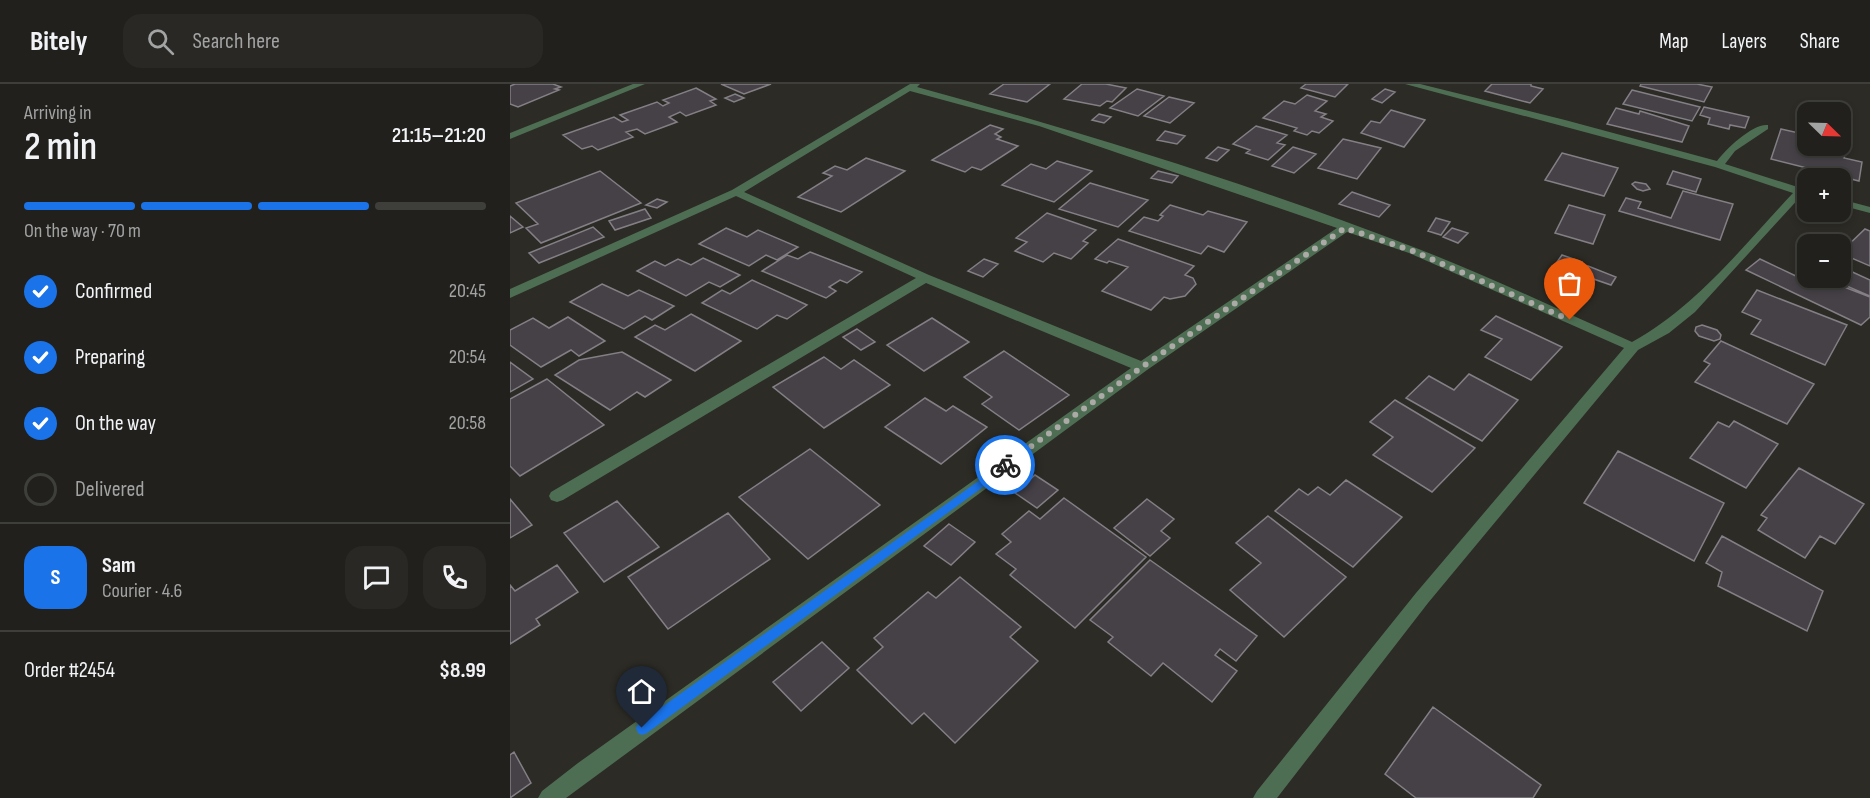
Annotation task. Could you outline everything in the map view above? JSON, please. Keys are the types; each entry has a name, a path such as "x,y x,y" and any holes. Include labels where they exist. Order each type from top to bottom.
{"street":[{"path":"510,136 641,84"},
{"path":"1409,84 1562,122 1719,165 1797,190"},
{"path":"510,294 736,192 913,86 1042,124 1261,197 1413,251 1633,347"},
{"path":"1719,165 1731,148 1765,127"},
{"path":"736,192 925,278 1142,367"},
{"path":"1264,798 1422,598 1633,347 1664,330 1691,309 1797,199"},
{"path":"1851,205 1870,210"},
{"path":"549,798 1142,367 1345,228"},
{"path":"557,496 925,278"}],"building":[{"path":"553,84 561,87 555,89 559,90 518,107 510,104 510,86"},
{"path":"721,84 771,84 744,94"},
{"path":"1004,84 1050,84 1027,102 990,94"},
{"path":"1082,84 1106,84 1126,88 1112,102 1107,101 1100,106 1064,99"},
{"path":"1306,84 1348,84 1335,97 1301,88"},
{"path":"1492,84 1531,84 1531,86 1543,89 1530,103 1485,91"},
{"path":"1641,84 1697,84 1712,87 1704,102 1640,86"},
{"path":"696,88 716,99 710,101 716,105 686,116 680,112 669,117 677,122 645,134 637,129 626,132 633,137 598,150 592,146 582,149 563,135 614,117 622,122 628,120 620,115 657,102 663,106 669,103 663,100"},
{"path":"1137,89 1164,96 1138,116 1110,108"},
{"path":"1385,89 1395,92 1382,103 1372,99"},
{"path":"1632,90 1700,107 1692,121 1623,104"},
{"path":"735,94 744,98 734,102 725,98"},
{"path":"1307,95 1327,101 1315,111 1326,114 1321,117 1333,121 1319,133 1312,131 1307,135 1294,131 1297,128 1263,118 1284,101 1295,104"},
{"path":"1169,97 1194,103 1170,123 1144,116"},
{"path":"1704,107 1749,117 1745,128 1730,125 1729,129 1708,124 1710,118 1700,115"},
{"path":"1616,108 1639,114 1640,111 1689,126 1682,142 1607,124"},
{"path":"1391,110 1425,120 1404,147 1361,133 1371,121 1380,123"},
{"path":"1099,114 1111,117 1104,123 1092,120"},
{"path":"990,125 1003,129 995,134 1001,137 997,139 1018,146 981,170 972,167 965,172 932,160"},
{"path":"1256,126 1287,135 1277,143 1285,145 1268,160 1246,153 1250,150 1233,144"},
{"path":"1781,129 1797,133 1797,156 1844,156 1844,158 1862,162 1859,181 1851,179 1851,168 1807,168 1771,159"},
{"path":"1165,131 1185,136 1177,144 1157,140"},
{"path":"1343,139 1381,148 1357,179 1318,168"},
{"path":"1218,147 1229,150 1217,161 1206,158"},
{"path":"1293,147 1316,154 1294,173 1272,166"},
{"path":"1562,153 1618,168 1604,196 1545,180"},
{"path":"866,158 905,171 841,212 798,197 832,176 823,173 835,166 847,170"},
{"path":"1057,161 1092,171 1054,202 1002,185 1031,164 1046,169"},
{"path":"600,171 641,203 541,243 526,228 538,224 516,203"},
{"path":"1158,171 1178,176 1172,183 1151,178"},
{"path":"1673,171 1701,179 1696,192 1667,184"},
{"path":"1635,182 1646,184 1650,189 1643,191 1637,189 1632,184"},
{"path":"1090,183 1148,200 1118,227 1059,209"},
{"path":"1683,191 1733,204 1720,240 1619,211 1626,198 1641,202 1638,208 1671,218"},
{"path":"1352,192 1390,205 1379,217 1339,204"},
{"path":"657,199 667,202 657,208 646,205"},
{"path":"1170,205 1203,215 1208,211 1247,222 1224,252 1208,246 1201,254 1129,231 1144,217 1158,221 1163,216 1160,215"},
{"path":"1569,205 1605,215 1593,244 1555,233"},
{"path":"645,209 651,218 615,230 609,221"},
{"path":"1047,213 1096,230 1083,241 1088,243 1071,259 1054,253 1043,262 1015,251 1027,242 1016,238"},
{"path":"510,216 523,227 510,233"},
{"path":"1436,218 1450,222 1441,235 1428,231"},
{"path":"593,227 604,237 539,263 529,253"},
{"path":"726,228 747,237 758,230 798,247 777,260 766,255 749,266 699,244"},
{"path":"1452,228 1468,233 1458,243 1443,237"},
{"path":"1865,229 1870,231 1870,266 1851,258 1851,242"},
{"path":"1118,239 1194,266 1185,275 1193,278 1196,284 1185,296 1170,299 1164,297 1151,310 1102,291 1128,267 1095,259"},
{"path":"810,252 862,272 847,283 840,280 829,287 836,291 826,298 762,271 787,255 798,259"},
{"path":"1562,255 1582,262 1577,269 1557,262"},
{"path":"703,258 740,275 720,287 709,282 686,296 637,271 655,261 665,266 678,259 691,265"},
{"path":"984,259 998,264 983,277 968,271"},
{"path":"1760,259 1797,277 1797,288 1847,288 1870,297 1870,317 1861,325 1746,270"},
{"path":"1588,266 1616,277 1611,285 1582,275"},
{"path":"1851,271 1870,280 1870,296 1851,288"},
{"path":"752,280 807,305 787,319 777,315 757,329 702,303 722,290 730,294"},
{"path":"602,284 628,296 639,290 674,306 652,320 645,316 624,329 570,302"},
{"path":"1757,290 1847,325 1825,365 1751,334 1761,320 1742,312"},
{"path":"691,314 741,341 695,371 635,337 655,325 665,330"},
{"path":"1496,316 1562,347 1531,380 1485,357 1502,339 1481,330"},
{"path":"568,317 605,341 579,356 571,350 541,367 510,345 510,330 533,318 549,328"},
{"path":"932,318 969,342 924,371 887,345"},
{"path":"1702,325 1717,330 1721,335 1720,339 1714,341 1699,336 1695,331 1696,327"},
{"path":"857,329 875,342 861,350 843,337"},
{"path":"1721,341 1814,384 1787,424 1695,382 1710,364 1704,361"},
{"path":"1004,351 1069,395 1019,430 982,404 992,397 964,377"},
{"path":"622,352 671,380 645,397 637,392 610,410 555,375 579,360"},
{"path":"824,357 841,369 854,360 890,385 824,428 773,387"},
{"path":"510,362 533,379 510,392"},
{"path":"1469,374 1518,400 1482,441 1406,398 1429,376 1454,390"},
{"path":"547,379 604,425 520,476 510,466 510,399"},
{"path":"925,398 946,411 953,406 987,427 941,464 885,427"},
{"path":"1395,400 1475,448 1432,492 1373,455 1393,437 1370,422"},
{"path":"1734,421 1778,444 1746,488 1690,458 1718,422 1729,427"},
{"path":"810,449 880,505 808,559 739,497"},
{"path":"1618,451 1724,503 1694,561 1584,503"},
{"path":"1799,468 1864,504 1835,544 1820,536 1805,558 1758,530 1767,518 1761,515"},
{"path":"1035,475 1058,490 1037,508 1015,493"},
{"path":"1346,480 1402,517 1353,567 1275,511 1299,489 1308,495 1318,487 1330,495"},
{"path":"1064,498 1146,557 1075,628 1010,575 1016,569 996,554 1011,542 1002,534 1029,511 1040,519"},
{"path":"510,499 532,525 510,538"},
{"path":"1147,499 1174,519 1161,531 1170,538 1150,556 1114,528"},
{"path":"617,501 659,547 604,582 564,533"},
{"path":"728,513 770,559 668,629 628,577"},
{"path":"1268,516 1346,577 1284,637 1230,590 1261,563 1236,543"},
{"path":"949,524 975,542 951,565 924,546"},
{"path":"1722,536 1823,591 1807,631 1718,586 1722,572 1706,563"},
{"path":"1150,560 1257,636 1236,661 1220,649 1215,655 1237,671 1212,702 1163,663 1151,676 1108,642 1113,637 1090,620"},
{"path":"557,565 578,592 536,619 540,625 510,644 510,585 515,591"},
{"path":"960,577 1021,627 1010,637 1038,661 955,743 924,713 912,724 857,670 883,647 874,638 928,592 936,598"},
{"path":"822,642 849,668 801,711 773,682"},
{"path":"1433,707 1541,785 1533,798 1416,798 1385,774"},
{"path":"514,752 531,783 510,798 510,755"}],"way so far":[{"path":"1005,465 1142,367 1345,228 1413,251 1570,320"}],"route":[{"path":"642,728 1005,465"}]}
